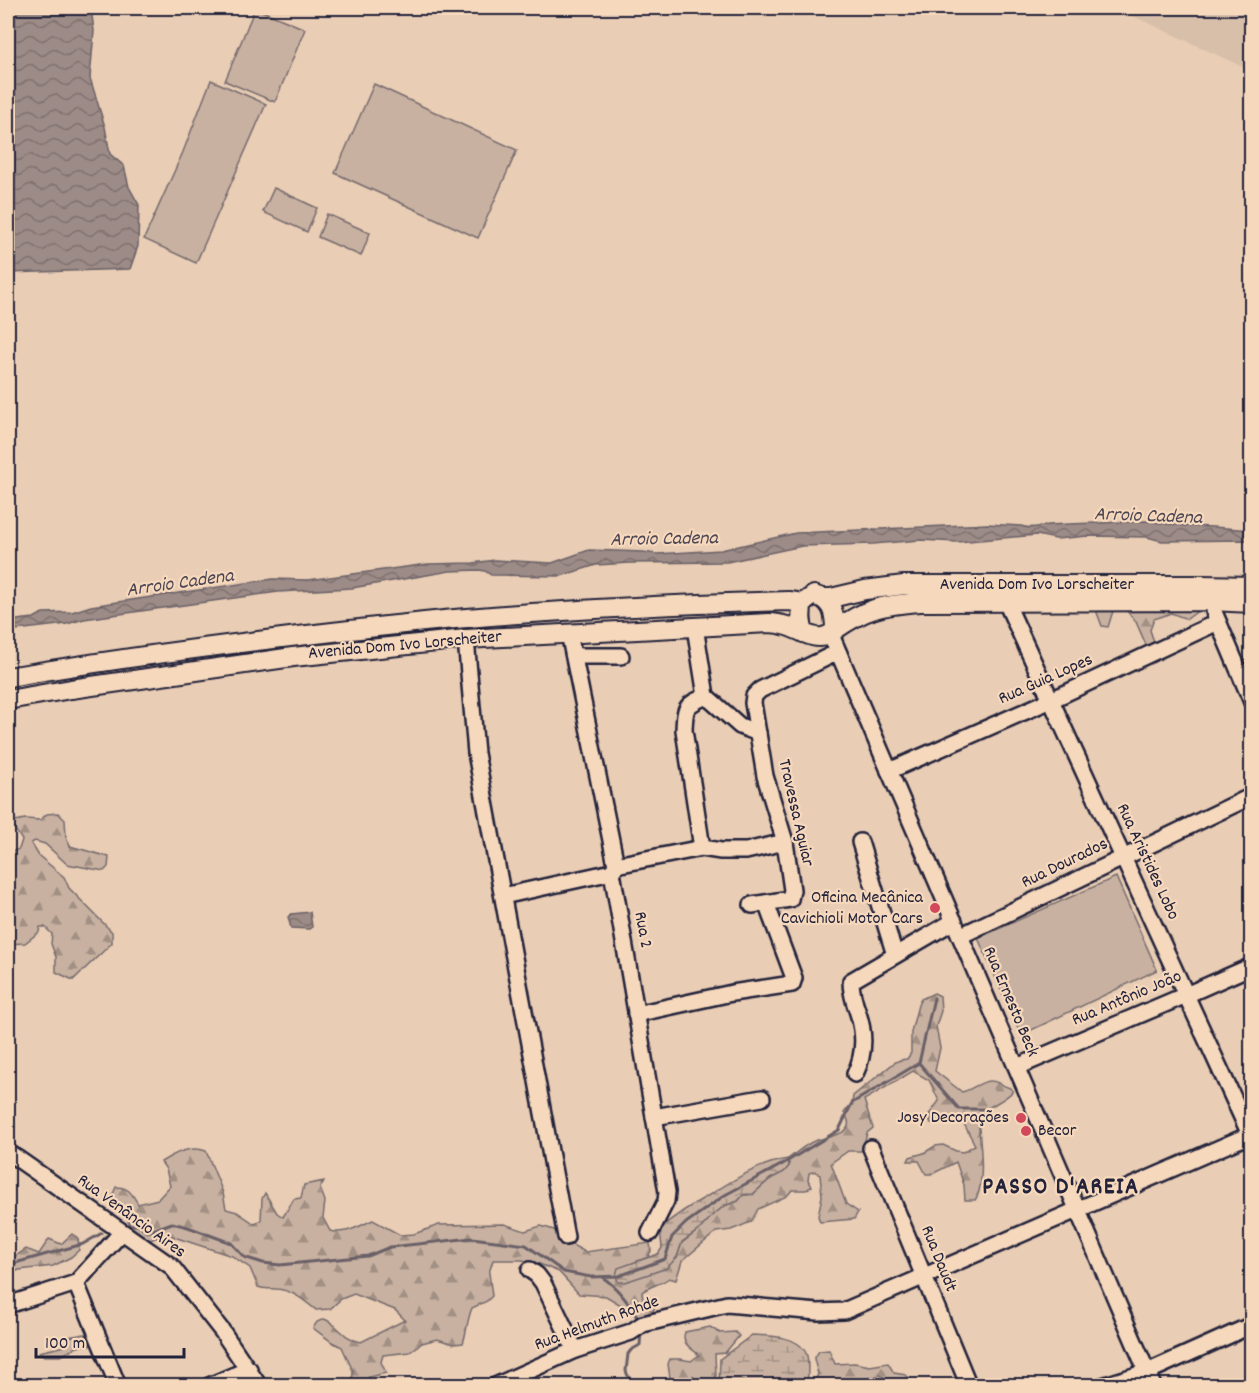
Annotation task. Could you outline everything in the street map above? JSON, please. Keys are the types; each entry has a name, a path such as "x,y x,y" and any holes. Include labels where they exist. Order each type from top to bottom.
{"main road":[{"name":"Avenida Dom Ivo Lorscheiter","path":"8,677 175,651 464,618 690,605 789,601 803,603 814,595 831,598 865,590 904,585 1251,586"},
{"path":"823,598 831,606 835,619 833,633"},
{"name":"Avenida Dom Ivo Lorscheiter","path":"8,700 293,657 466,639 748,623 778,623 813,637 824,637 876,607 894,604 1210,601 1251,603"},
{"path":"803,603 800,612 804,633"}],"street":[{"path":"1210,601 1251,702"},
{"name":"Rua Aristides Lobo","path":"1006,602 1251,1136"},
{"name":"Rua Guia Lopes","path":"889,771 1051,700 1218,622"},
{"path":"695,627 706,696 740,726 758,734"},
{"name":"Rua 2","path":"569,633 614,869 667,1192 666,1202 650,1233"},
{"name":"Rua Ernesto Beck","path":"833,633 838,652 1150,1379"},
{"path":"466,639 476,753 566,1237"},
{"name":"Travessa Aguiar","path":"636,1014 732,993 792,984 794,978 759,904 789,899 792,890 785,842 765,776 753,703 754,696 760,690 838,652"},
{"path":"574,656 621,656"},
{"path":"702,848 684,730 685,713 689,704 706,696"},
{"name":"Rua Dourados","path":"960,936 1251,796"},
{"path":"503,896 702,848 746,851 785,842"},
{"path":"860,842 895,955"},
{"path":"855,1074 862,1059 864,1044 862,1026 853,1000 850,981 954,921"},
{"name":"Rua Antônio João","path":"1017,1067 1251,966"},
{"path":"654,1118 762,1098"},
{"name":"Rua Helmuth Rohde","path":"495,1386 576,1350 631,1332 639,1327 727,1304 819,1312 844,1311 1251,1136"},
{"name":"Rua Daudt","path":"871,1148 969,1386"},
{"name":"Rua Venâncio Aires","path":"8,1152 171,1266 222,1331 259,1386"},
{"path":"8,1305 76,1282 122,1232"},
{"path":"530,1270 543,1283 576,1350"},
{"path":"76,1282 118,1386"},
{"path":"1102,1386 1150,1379 1251,1325"},
{"path":"209,1386 249,1369"}],"shaded area":[{"path":"1116,8 1251,8 1251,53 1245,68"}],"green space":[{"path":"255,8 305,29 275,102 225,81"},
{"path":"211,80 266,104 196,263 144,239 183,152"},
{"path":"374,84 517,150 478,238 335,173"},
{"path":"274,188 317,208 307,232 263,212"},
{"path":"327,214 370,233 361,256 318,237"},
{"path":"1096,610 1126,610 1113,611 1108,627 1102,626"},
{"path":"1126,610 1199,610 1187,619 1171,613 1154,619 1150,630 1154,642 1147,647 1136,622"},
{"path":"58,813 65,820 66,837 70,846 109,857 108,867 104,871 67,864 45,844 35,841 31,843 39,856 64,877 69,888 112,932 112,943 73,980 56,972 56,957 51,944 52,934 45,927 40,927 39,932 25,943 8,944 8,853 19,849 22,840 10,822 25,819 40,820 47,814"},
{"path":"1116,877 1157,970 1021,1035 978,938"},
{"path":"934,993 940,996 941,1011 936,1026 940,1048 935,1071 962,1092 991,1081 1013,1091 985,1110 978,1119 981,1173 975,1200 965,1200 964,1185 956,1162 932,1174 926,1174 919,1161 908,1161 910,1157 924,1153 935,1146 943,1145 963,1152 975,1145 963,1122 953,1116 931,1123 928,1116 939,1101 929,1080 913,1071 864,1100 873,1128 867,1133 862,1151 848,1151 831,1163 846,1204 858,1212 854,1219 820,1222 818,1216 822,1196 820,1175 815,1171 809,1173 808,1180 812,1186 806,1190 792,1190 787,1196 758,1209 751,1222 731,1230 716,1232 682,1261 676,1280 669,1278 642,1292 643,1300 654,1297 655,1301 654,1310 646,1320 606,1296 579,1294 559,1272 537,1263 522,1260 493,1260 489,1273 492,1296 472,1308 463,1343 454,1344 437,1339 422,1343 410,1352 383,1355 381,1362 386,1373 369,1377 361,1385 352,1385 353,1371 342,1347 313,1328 317,1322 324,1319 349,1338 361,1342 405,1320 395,1310 354,1294 341,1299 330,1309 316,1310 288,1291 258,1287 250,1268 232,1256 171,1236 164,1235 150,1240 130,1226 125,1212 115,1202 113,1194 116,1187 120,1187 132,1194 138,1204 158,1199 170,1186 166,1169 161,1162 182,1151 200,1149 206,1151 223,1193 226,1209 237,1212 255,1224 261,1220 262,1199 265,1193 277,1213 283,1217 294,1199 301,1198 304,1185 324,1181 320,1188 325,1201 323,1218 330,1231 347,1231 373,1220 400,1235 414,1234 439,1225 504,1224 525,1231 541,1226 554,1230 565,1241 585,1252 650,1243 651,1251 648,1257 618,1269 677,1257 682,1243 724,1206 738,1201 743,1195 753,1194 770,1179 784,1172 789,1166 788,1159 812,1142 845,1131 848,1121 844,1113 852,1103 853,1096 894,1063 907,1059 911,1053 911,1032 918,1005 921,999"},
{"path":"788,1159 789,1166 784,1172 770,1179 753,1194 743,1195 738,1201 724,1206 700,1229 682,1242 677,1257 667,1268 625,1282 618,1282 616,1275 618,1268 658,1254 662,1248 660,1228 672,1219 748,1172"},
{"path":"72,1234 78,1238 79,1250 71,1257 53,1266 19,1270 8,1275 8,1255 14,1257 26,1249 39,1254 49,1239 61,1244"},
{"path":"710,1327 720,1333 735,1332 739,1336 725,1353 715,1354 716,1376 713,1382 698,1385 693,1376 691,1385 662,1385 670,1378 668,1364 670,1359 691,1361 699,1355 684,1340 685,1332"},
{"path":"85,1334 93,1339 95,1347 87,1344 61,1356 44,1356 39,1352 65,1346 68,1337"},
{"path":"752,1335 784,1338 804,1349 808,1363 808,1385 719,1385 720,1359"},
{"path":"829,1350 835,1364 855,1363 870,1366 888,1363 894,1373 906,1375 916,1385 893,1385 880,1375 854,1385 813,1385 818,1374 814,1359 819,1351"}],"water":[{"path":"8,8 91,8 94,31 90,78 105,127 110,154 124,166 129,187 139,205 138,246 130,269 8,273"},
{"name":"Arroio Cadena","path":"1145,521 1251,530 1251,541 1162,541 1147,537 1088,536 1056,539 1037,535 957,542 920,540 802,546 727,562 596,565 561,576 491,575 479,570 450,571 352,588 278,592 8,631 8,621 34,618 43,613 72,612 91,606 273,579 308,580 428,564 495,560 552,563 589,550 657,554 721,550 796,533 987,524 1031,528 1049,525"},
{"path":"310,912 312,927 309,929 291,928 288,917 291,914"}],"waterway":[{"path":"129,1225 138,1225 147,1232 172,1223 188,1227 231,1243 244,1257 280,1265 368,1256 390,1247 472,1238 526,1245 564,1272 591,1277 619,1276 665,1259 672,1237 686,1223 725,1195 839,1130 852,1103 919,1063 934,998"},
{"path":"919,1063 959,1109 985,1109"},
{"path":"8,1265 83,1244 102,1233"},
{"path":"602,1277 624,1297 639,1322"},
{"path":"630,1386 626,1371 628,1354 640,1345 641,1331"}],"place":[{"name":"Oficina Mecânica Cavichioli Motor Cars","path":"935,908"},
{"name":"Josy Decorações","path":"1021,1118"},
{"name":"Becor","path":"1026,1131"}],"district":[{"name":"PASSO D'AREIA","path":"1061,1188"}]}
